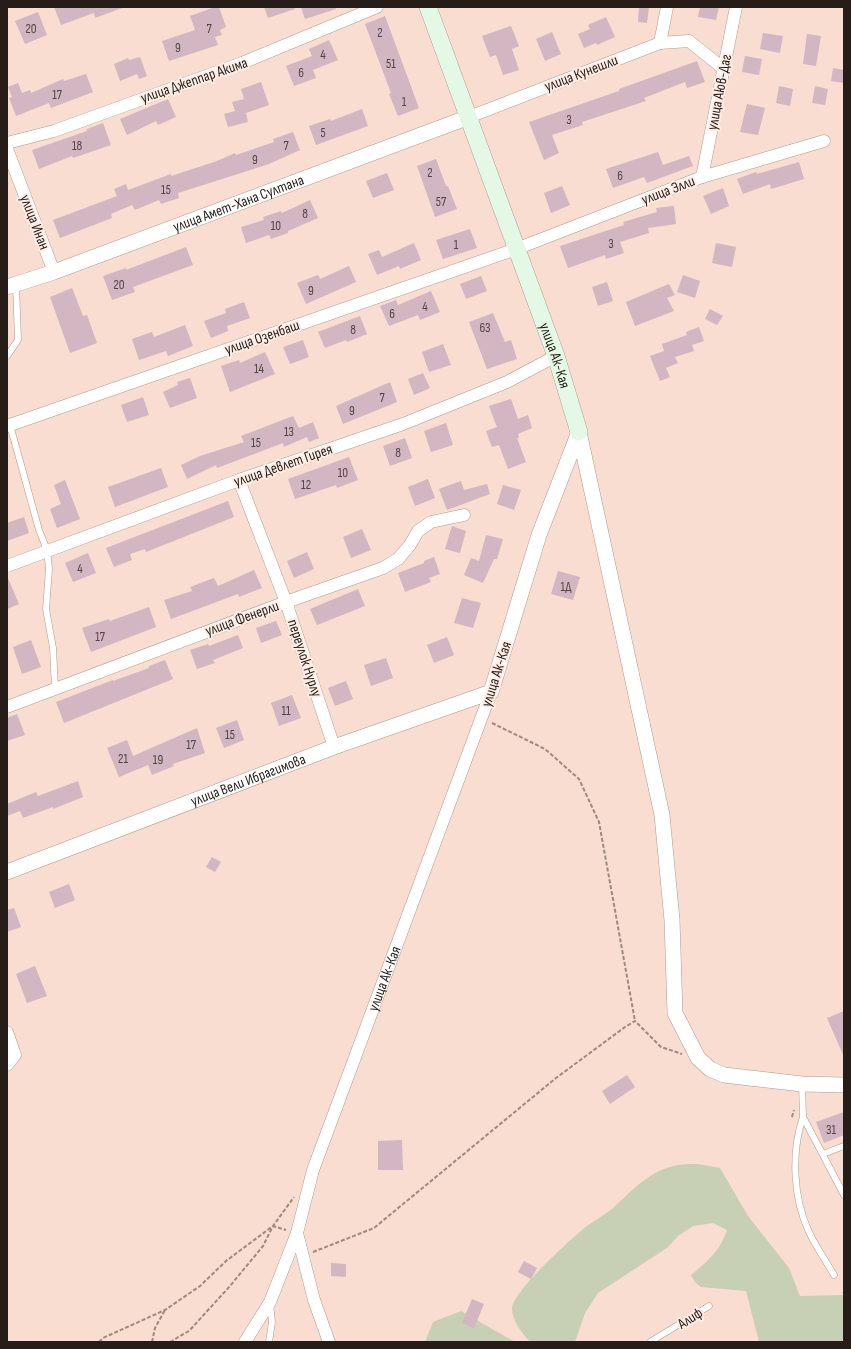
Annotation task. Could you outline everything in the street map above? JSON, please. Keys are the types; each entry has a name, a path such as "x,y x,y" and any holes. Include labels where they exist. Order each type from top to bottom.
{"main road":[{"name":"улица Ак-Кая","path":"428,7 556,356 579,432"}],"street":[{"name":"улица Джеппар Акима","path":"7,143 54,131 242,63 377,7"},
{"path":"660,43 667,7"},
{"name":"улица Аюв-Даг","path":"702,177 736,7"},
{"name":"улица Кунешли","path":"469,117 660,43 689,41 724,69"},
{"name":"улица Амет-Хана Султана","path":"11,285 54,272 469,117"},
{"name":"улица Элли","path":"516,249 702,177 824,141"},
{"name":"улица Инан","path":"7,149 54,272"},
{"name":"улица Озенбаш","path":"9,426 516,249"},
{"name":"улица Девлет Гирея","path":"7,566 239,480 404,424 507,382 556,356"},
{"path":"579,432 662,815 672,920 675,1013 698,1058 710,1069 724,1075 802,1084 844,1085"},
{"name":"улица Ак-Кая","path":"330,1342 314,1300 297,1233 313,1170 482,718 540,535 579,432"},
{"name":"переулок Нурлу","path":"239,480 286,602 334,747"},
{"name":"улица Фенерли","path":"7,706 286,602 383,568 398,560 410,545 418,531 431,522 464,515"},
{"name":"улица Вели Ибрагимова","path":"7,872 334,747 491,692"},
{"path":"7,1032 15,1055 7,1065"},
{"path":"244,1342 270,1302 297,1233"}],"lane":[{"path":"7,356 18,340 11,285"},
{"path":"9,426 39,530 47,550 49,569 46,609 53,648 55,688"},
{"path":"802,1084 803,1117 797,1133 795,1185 809,1231 834,1275"},
{"path":"803,1117 844,1195"},
{"path":"823,1154 844,1146"},
{"path":"269,1342 272,1322 270,1302"},
{"name":"Алиф","path":"650,1342 709,1306"}],"path":[{"path":"482,718 545,749 579,779 599,822 623,946 635,1021 661,1047 698,1058"},
{"path":"303,1255 374,1228 556,1078 635,1021"},
{"path":"273,1226 297,1233"},
{"path":"99,1342 103,1338 164,1310 200,1286 226,1261 273,1226"},
{"path":"170,1342 190,1331 230,1286 262,1246 273,1226"},
{"path":"152,1342 155,1328 164,1310"}],"green space":[{"path":"698,1164 720,1168 748,1216 789,1268 800,1296 844,1295 844,1342 759,1342 746,1291 701,1287 695,1282 691,1275 717,1250 727,1230 713,1223 693,1226 678,1236 667,1248 598,1293 585,1313 575,1342 530,1342 516,1322 512,1313 512,1308 515,1300 532,1277 580,1232 608,1212 646,1179 669,1167"},
{"path":"461,1311 515,1342 425,1342 433,1322"}],"building":[{"path":"54,7 122,8 95,18 94,13 61,25"},
{"path":"219,7 226,27 220,30 222,35 215,37 218,45 169,61 162,41 195,30 190,16"},
{"path":"264,7 294,7 295,9 268,18"},
{"path":"301,7 336,7 336,9 305,19"},
{"path":"639,7 649,7 647,23 638,22"},
{"path":"700,7 719,7 716,20 698,17"},
{"path":"38,12 47,35 25,44 15,21"},
{"path":"385,16 419,108 398,116 365,24"},
{"path":"606,17 615,37 597,45 596,43 584,48 578,34 590,29 588,25"},
{"path":"511,26 519,46 512,49 519,70 503,75 496,55 490,57 482,36"},
{"path":"552,32 561,54 545,61 536,39"},
{"path":"763,33 783,36 780,53 760,49"},
{"path":"807,34 821,36 816,66 803,64"},
{"path":"329,40 338,60 313,70 316,78 294,86 286,66 312,56 309,49"},
{"path":"745,56 762,59 759,75 742,72"},
{"path":"140,57 147,76 139,79 137,74 120,81 114,64 128,58 129,60"},
{"path":"697,61 705,82 687,88 685,82 644,98 646,101 582,122 583,125 552,135 559,153 544,160 529,122 619,91 619,89"},
{"path":"833,68 844,70 844,83 831,81"},
{"path":"86,74 93,92 51,108 49,103 16,116 9,98 12,97 8,87 18,83 22,93 30,90 31,93 63,79 64,81"},
{"path":"261,82 269,105 246,113 248,122 228,127 224,114 235,111 232,102 244,99 241,89"},
{"path":"779,86 793,89 790,106 776,103"},
{"path":"815,86 828,89 825,105 812,103"},
{"path":"168,99 176,117 158,125 156,121 127,135 120,119"},
{"path":"747,104 765,108 758,135 740,132"},
{"path":"362,109 368,126 316,145 309,126 330,119 331,121"},
{"path":"103,123 111,145 73,158 72,156 39,169 32,150 87,131 87,129"},
{"path":"293,132 300,150 269,164 178,193 179,198 161,204 159,200 135,210 132,205 111,214 112,218 60,238 53,220 117,196 114,189 126,184 128,190 171,174 171,176 217,161 235,153 236,155 274,142 273,139"},
{"path":"658,152 663,165 689,156 693,166 647,183 644,177 613,188 606,169"},
{"path":"436,159 446,186 448,186 457,209 435,217 417,166"},
{"path":"799,162 804,179 771,189 770,184 743,194 737,179 756,172 757,174"},
{"path":"387,173 394,190 373,198 366,181"},
{"path":"562,186 570,205 551,213 544,193"},
{"path":"723,188 729,206 711,214 703,196"},
{"path":"310,200 318,218 288,231 288,233 271,239 269,235 246,243 241,227 264,220 263,217 281,211 282,213"},
{"path":"674,206 676,224 648,228 649,233 620,242 624,253 606,259 605,255 568,268 560,246 624,225 623,222 657,212 656,208"},
{"path":"470,229 477,248 443,259 436,240"},
{"path":"414,243 421,260 400,269 399,266 377,275 368,254 379,250 382,257"},
{"path":"716,243 736,247 732,267 712,263"},
{"path":"186,247 193,265 133,287 135,292 112,300 103,276 126,268 126,270"},
{"path":"349,266 356,282 306,304 297,283 318,275 320,279"},
{"path":"683,275 700,281 695,298 677,292"},
{"path":"481,276 487,291 466,299 460,284"},
{"path":"607,282 613,301 598,306 592,287"},
{"path":"669,284 675,295 667,298 674,311 635,326 626,302"},
{"path":"72,288 83,316 87,315 97,343 70,353 50,297"},
{"path":"431,291 440,312 420,320 418,315 389,326 380,306 396,300 398,305"},
{"path":"244,302 250,318 227,326 228,331 211,338 204,321 226,313 225,309"},
{"path":"710,309 723,316 717,325 705,319"},
{"path":"493,313 505,342 511,340 517,359 487,369 469,322"},
{"path":"360,316 367,334 347,342 346,340 325,348 318,332"},
{"path":"185,325 193,346 168,356 166,351 139,360 132,339 152,332 154,337"},
{"path":"699,327 704,341 692,345 694,351 675,357 678,363 666,368 670,377 660,381 650,356 664,351 662,344 687,335 686,332"},
{"path":"303,340 309,357 290,364 283,347"},
{"path":"443,344 451,365 429,372 422,352"},
{"path":"265,352 275,374 230,392 221,366 239,360 240,363"},
{"path":"423,373 430,388 414,395 408,379"},
{"path":"190,378 197,398 170,408 163,392 178,385 177,382"},
{"path":"390,382 397,402 343,424 336,406"},
{"path":"143,397 149,415 127,422 121,405"},
{"path":"511,399 518,419 528,415 532,428 518,434 519,438 517,438 526,462 508,469 499,445 492,447 486,431 497,427 489,406"},
{"path":"293,416 299,428 313,422 319,438 309,442 307,437 284,447 283,443 217,468 216,465 187,479 181,465 200,456 244,442 241,436"},
{"path":"446,423 453,445 431,452 424,431"},
{"path":"405,438 412,458 390,466 383,446"},
{"path":"349,457 358,480 337,488 336,485 295,499 288,479"},
{"path":"161,468 168,487 115,507 108,487"},
{"path":"428,479 435,498 415,506 408,487"},
{"path":"65,480 80,519 57,528 50,509 61,504 54,485"},
{"path":"461,481 464,490 487,484 490,494 447,510 439,489"},
{"path":"503,485 521,490 514,510 497,504"},
{"path":"228,501 234,517 146,552 145,549 130,554 132,560 114,567 106,548"},
{"path":"24,517 29,533 7,541 7,523"},
{"path":"452,526 466,531 460,553 445,549"},
{"path":"362,529 371,550 351,558 343,537"},
{"path":"486,535 503,539 497,559 494,559 483,583 464,575 471,558 479,561"},
{"path":"307,552 314,569 294,578 287,561"},
{"path":"88,553 96,573 73,582 65,563"},
{"path":"434,557 440,574 429,578 431,582 405,592 398,573 424,563 424,561"},
{"path":"254,570 262,588 239,597 238,594 171,619 164,600 192,591 190,587 214,578 218,586"},
{"path":"558,571 580,577 573,600 551,594"},
{"path":"7,576 19,604 7,609"},
{"path":"358,589 365,606 317,625 310,609"},
{"path":"462,598 481,603 473,628 454,623"},
{"path":"149,607 156,627 91,652 82,628 109,619 110,621"},
{"path":"276,621 282,635 261,643 256,628"},
{"path":"238,635 243,648 213,660 215,663 197,669 190,650 208,644 209,646"},
{"path":"447,637 454,655 434,663 427,645"},
{"path":"31,640 41,667 22,674 13,647"},
{"path":"386,658 393,678 371,686 364,665"},
{"path":"165,660 173,679 64,723 56,702 149,668 149,666"},
{"path":"346,681 353,699 335,706 328,688"},
{"path":"292,695 301,718 279,726 271,703"},
{"path":"17,714 25,735 7,741 7,718"},
{"path":"237,720 244,740 224,748 216,728"},
{"path":"197,728 205,753 173,764 174,766 152,775 148,765 119,777 107,748 127,740 133,756"},
{"path":"78,781 83,797 53,809 53,807 23,818 20,811 7,816 7,804 36,792 38,796"},
{"path":"212,857 221,862 215,872 206,867"},
{"path":"69,884 75,900 55,908 49,892"},
{"path":"14,908 21,927 7,932 7,910"},
{"path":"35,966 47,996 27,1003 16,974"},
{"path":"844,1011 844,1057 827,1018"},
{"path":"627,1075 635,1087 610,1104 602,1091"},
{"path":"844,1112 844,1135 824,1143 816,1122"},
{"path":"402,1140 403,1170 378,1170 378,1141"},
{"path":"524,1261 537,1268 531,1279 518,1272"},
{"path":"331,1263 346,1264 346,1277 331,1276"},
{"path":"472,1299 484,1304 474,1328 462,1323"}]}
